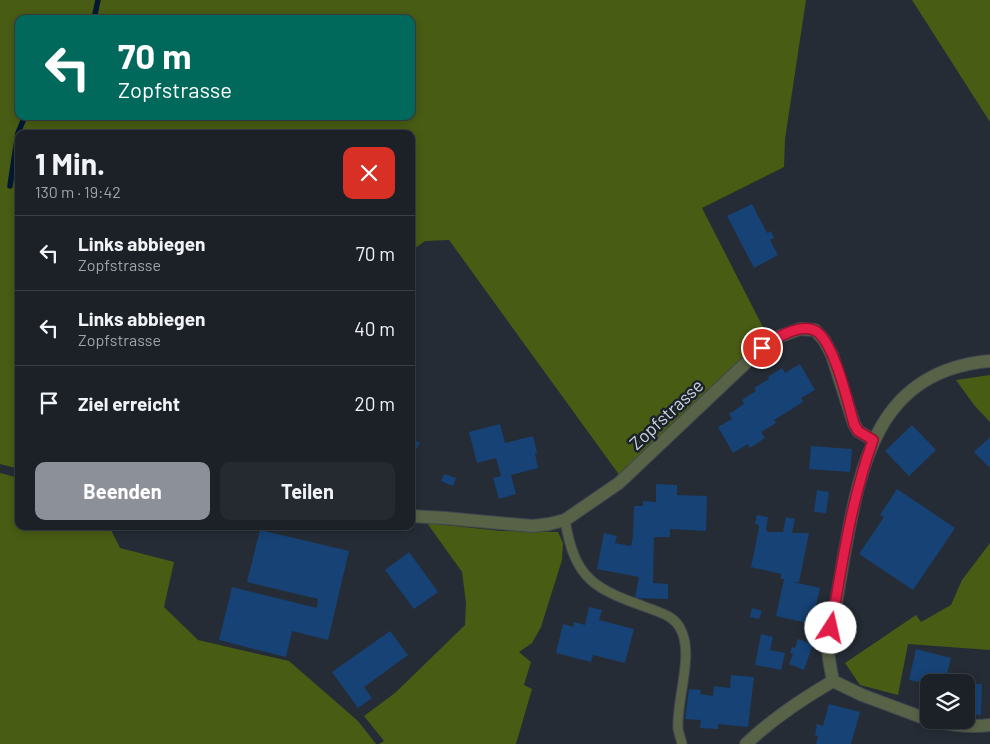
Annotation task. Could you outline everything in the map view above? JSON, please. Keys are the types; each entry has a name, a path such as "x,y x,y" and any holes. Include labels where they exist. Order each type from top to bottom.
{"street":[{"name":"Zopfstrasse","path":"415,516 533,526 565,520 619,483 750,359 775,338 800,329 815,330 824,340 832,355 854,424 858,431 873,440"},
{"path":"833,681 828,646 854,502 873,440 892,410 913,388 935,374 971,363 990,361"},
{"path":"833,681 862,695 920,717"},
{"path":"746,744 782,713 806,696 833,681"},
{"path":"975,726 990,725"}],"lane":[{"path":"565,520 569,544 578,565 589,580 604,590 670,616 681,630 686,646 678,730 682,744"}],"green space":[{"path":"0,0 806,0 785,139 784,167 702,208 768,337 620,476 449,240 425,241 415,248 415,130 15,130 15,468 0,464"},
{"path":"912,0 990,0 990,122"},
{"path":"990,375 990,422 974,405 956,380"},
{"path":"0,473 15,477 15,530 111,530 120,548 174,562 164,607 198,640 289,661 358,721 376,744 0,744"},
{"path":"427,523 501,531 558,532 563,543 562,560 541,627 532,643 519,652 531,662 524,685 532,689 516,744 379,744 384,741 364,716 395,693 465,625 466,603 462,572"},
{"path":"990,543 990,650 908,644 898,695 860,685 845,663 916,615 921,622 951,605 962,580"}],"building":[{"path":"752,204 767,233 771,231 774,238 770,240 778,255 754,268 727,216"},
{"path":"800,364 815,390 801,398 803,402 774,420 776,423 761,432 765,438 750,448 748,444 733,453 718,427 732,419 729,414 744,404 742,400 756,391 754,388 769,379 768,377 782,368 785,373"},
{"path":"500,424 505,443 533,436 538,468 511,475 516,494 499,499 493,478 501,476 496,458 477,463 469,432"},
{"path":"912,425 936,450 909,476 885,451"},
{"path":"990,437 990,468 974,452"},
{"path":"415,440 420,443 415,451"},
{"path":"811,446 852,449 850,472 809,469"},
{"path":"444,474 456,478 453,486 441,481"},
{"path":"656,484 677,485 677,495 707,496 706,531 670,529 670,537 654,537 653,583 668,584 668,599 635,598 639,577 597,569 604,533 617,536 615,543 631,546 634,506 643,506 643,501 656,502"},
{"path":"897,489 955,528 913,590 859,554 884,517 880,515"},
{"path":"817,490 829,492 826,513 814,512"},
{"path":"757,515 768,517 766,529 768,532 783,532 786,517 795,519 792,533 809,533 799,582 793,582 820,588 812,624 776,616 784,579 781,579 781,574 751,567 759,528 759,525 755,524"},
{"path":"260,530 349,551 328,640 292,631 286,657 219,640 232,587 317,608 318,599 247,582"},
{"path":"409,552 438,592 414,609 385,570"},
{"path":"589,607 602,610 599,620 634,629 625,663 593,655 591,662 556,653 563,624 573,627 574,622 585,625"},
{"path":"752,608 762,611 759,619 750,617"},
{"path":"390,631 408,655 364,687 372,698 358,708 332,672"},
{"path":"761,634 773,637 770,650 785,653 781,670 755,665"},
{"path":"798,639 813,644 804,670 789,664 793,654 790,653 792,647 795,648"},
{"path":"916,649 951,658 947,674 920,674 920,682 909,680"},
{"path":"731,675 754,677 748,727 718,724 718,729 700,728 701,720 685,719 689,689 701,690 700,694 713,696 714,686 730,688"},
{"path":"975,684 982,684 981,715 975,715"},
{"path":"829,704 860,712 851,744 816,744 818,736 815,735 817,724 823,726"}],"waterway":[{"path":"95,15 98,0"},
{"path":"19,130 23,120"},
{"path":"10,186 15,153"}],"route":[{"path":"762,348 775,338 800,329 815,330 824,340 832,355 854,424 858,431 873,440 854,502 831,628"}]}
